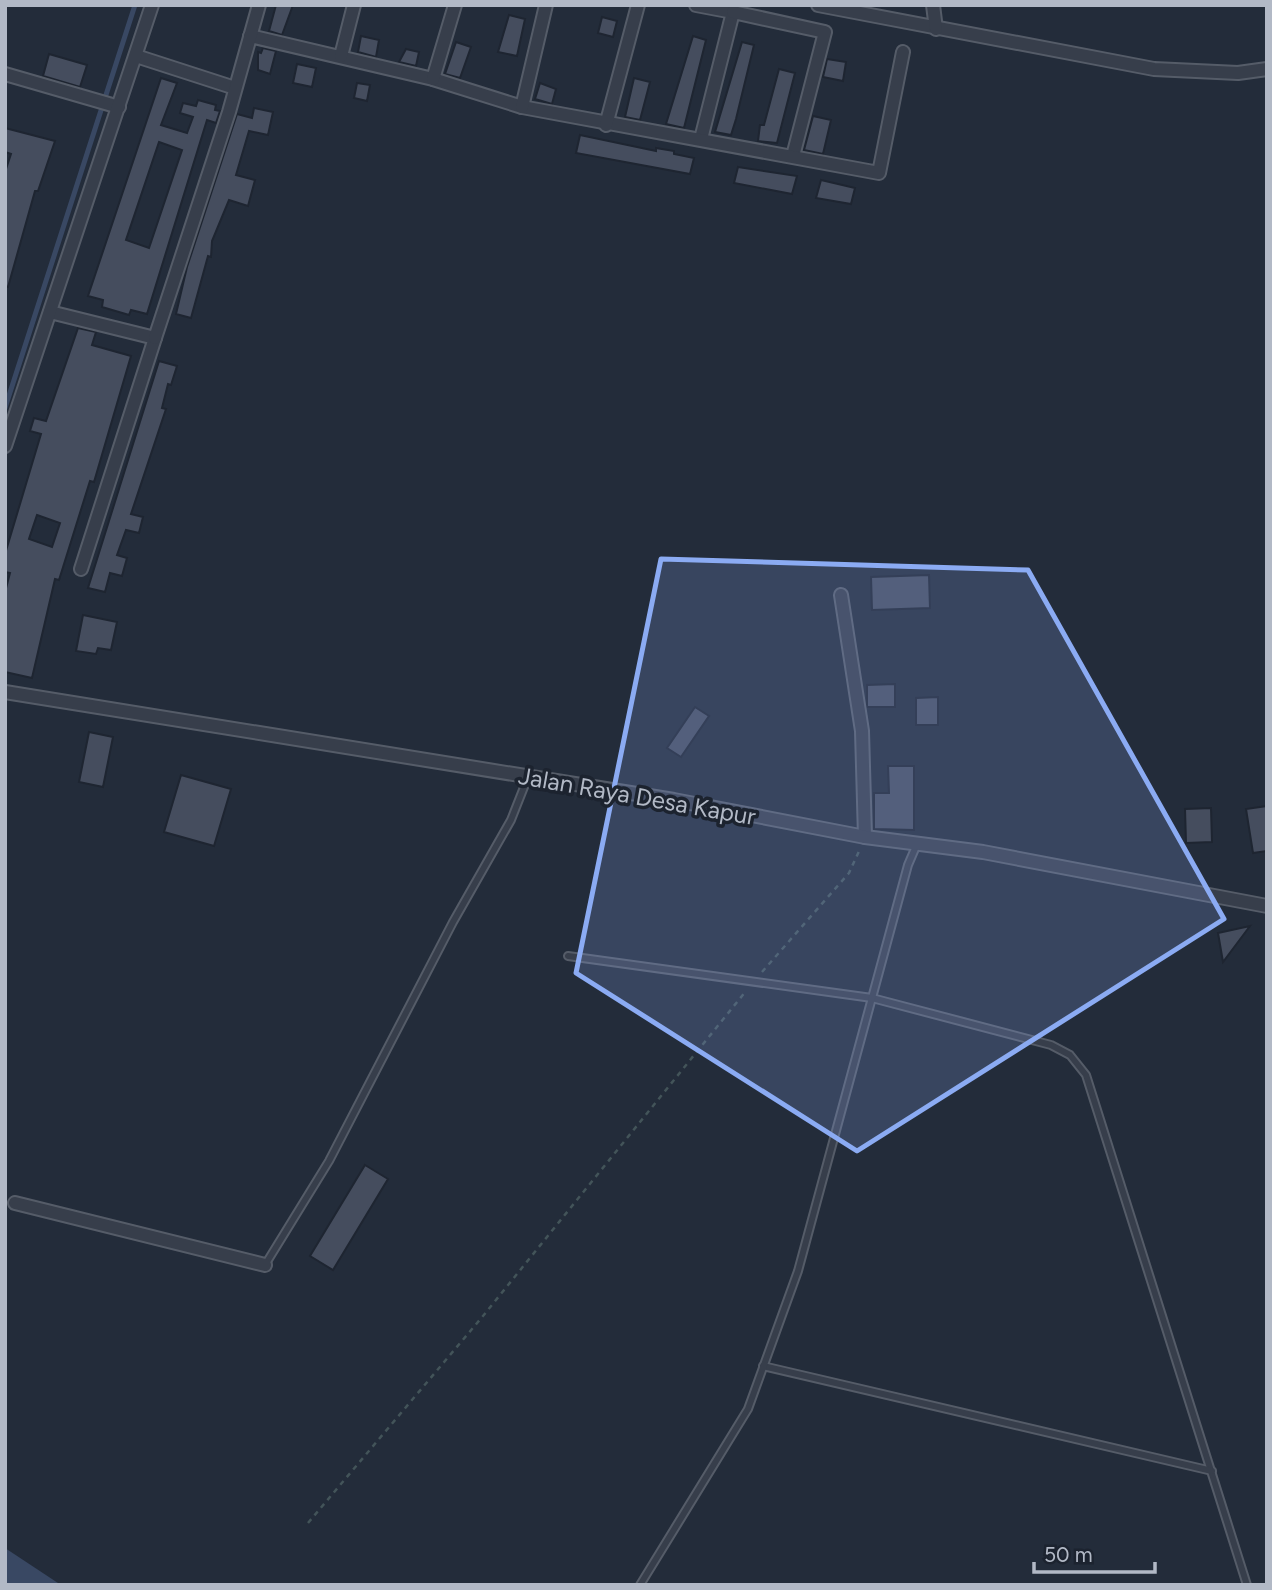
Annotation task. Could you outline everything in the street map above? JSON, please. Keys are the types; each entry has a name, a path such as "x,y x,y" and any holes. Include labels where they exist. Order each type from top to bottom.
{"street":[{"path":"5,446 152,5"},
{"path":"81,569 259,5"},
{"path":"341,55 354,5"},
{"path":"433,79 455,5"},
{"path":"522,107 546,5"},
{"path":"606,125 638,5"},
{"path":"696,5 825,32 793,156"},
{"path":"818,5 1154,69 1238,73 1267,69"},
{"path":"933,5 936,29"},
{"path":"701,139 733,12"},
{"path":"250,36 341,55 433,79 522,107 606,125 701,139 879,173 903,52"},
{"path":"136,56 235,88"},
{"path":"5,74 118,107"},
{"path":"50,312 155,338"},
{"path":"841,594 862,732 865,837"},
{"name":"Jalan Raya Desa Kapur","path":"5,692 674,800 865,837 1062,866 1267,906"},
{"path":"15,1203 265,1265"}],"lane":[{"path":"265,1265 329,1161 453,922 511,820 528,778"},
{"path":"640,1585 748,1409 798,1271 917,844"},
{"path":"568,956 872,998 1051,1045 1070,1055 1086,1075 1247,1585"},
{"path":"764,1366 1212,1471"}],"path":[{"path":"307,1522 483,1316 754,982 849,873 865,837"}],"highlighted area":[{"path":"661,559 1028,570 1224,919 857,1151 576,973"}],"water":[{"path":"5,1548 61,1585 5,1585"}],"building":[{"path":"276,5 293,5 282,35 269,31"},
{"path":"509,15 525,19 517,56 498,52"},
{"path":"602,17 617,21 613,37 598,33"},
{"path":"361,36 379,40 376,57 358,52"},
{"path":"693,36 706,40 684,128 666,124"},
{"path":"456,42 471,47 460,78 445,74"},
{"path":"742,42 754,45 736,119 731,135 715,132"},
{"path":"263,48 276,51 270,74 258,70 258,52 261,53"},
{"path":"406,49 419,52 416,66 399,62"},
{"path":"49,54 87,65 80,87 43,76"},
{"path":"827,59 846,62 843,81 823,77"},
{"path":"297,64 316,68 312,87 293,83"},
{"path":"779,69 795,73 777,143 758,141 760,125 764,125"},
{"path":"161,78 177,83 161,125 187,133 193,117 180,113 183,103 196,106 198,100 216,105 215,110 220,111 216,123 207,120 147,314 131,310 129,315 102,307 103,300 88,296","holes":["159,142 182,150 149,248 126,240"]},
{"path":"634,78 650,82 640,120 625,117"},
{"path":"357,83 370,85 367,101 354,98"},
{"path":"540,83 556,89 552,104 535,99"},
{"path":"254,108 273,112 268,135 249,131 236,175 255,180 248,206 229,200 212,241 211,257 208,256 191,318 176,314 187,267 237,114 252,118"},
{"path":"813,116 831,120 823,154 804,150"},
{"path":"5,128 55,141 38,191 35,191 8,287 5,286 5,172 11,154 5,152"},
{"path":"580,135 656,151 656,148 674,151 674,154 694,158 690,174 576,153"},
{"path":"738,167 797,176 792,194 734,183"},
{"path":"821,180 855,188 851,204 816,198"},
{"path":"78,328 96,332 92,345 131,356 94,482 90,481 59,580 55,579 32,678 5,672 5,592 10,573 5,572 5,554 41,434 30,431 34,418 46,421","holes":["37,515 60,523 52,547 29,539"]},
{"path":"159,361 177,366 171,385 168,384 162,408 166,409 131,514 143,517 139,533 126,530 117,555 127,558 122,576 110,573 105,592 88,588"},
{"path":"929,575 930,608 872,610 871,577"},
{"path":"83,615 117,622 111,650 98,648 96,654 76,651"},
{"path":"895,684 895,707 867,707 867,685"},
{"path":"938,697 938,725 916,725 916,698"},
{"path":"695,707 709,716 681,757 667,748"},
{"path":"89,732 113,737 103,787 79,782"},
{"path":"888,766 914,766 914,830 874,829 874,793 889,793"},
{"path":"181,775 231,789 214,846 164,832"},
{"path":"1267,806 1267,851 1253,853 1246,809"},
{"path":"1211,808 1212,842 1186,843 1185,809"},
{"path":"1250,926 1223,962 1218,933"},
{"path":"365,1165 388,1179 333,1270 310,1256"}],"waterway":[{"path":"5,408 135,5"}]}
